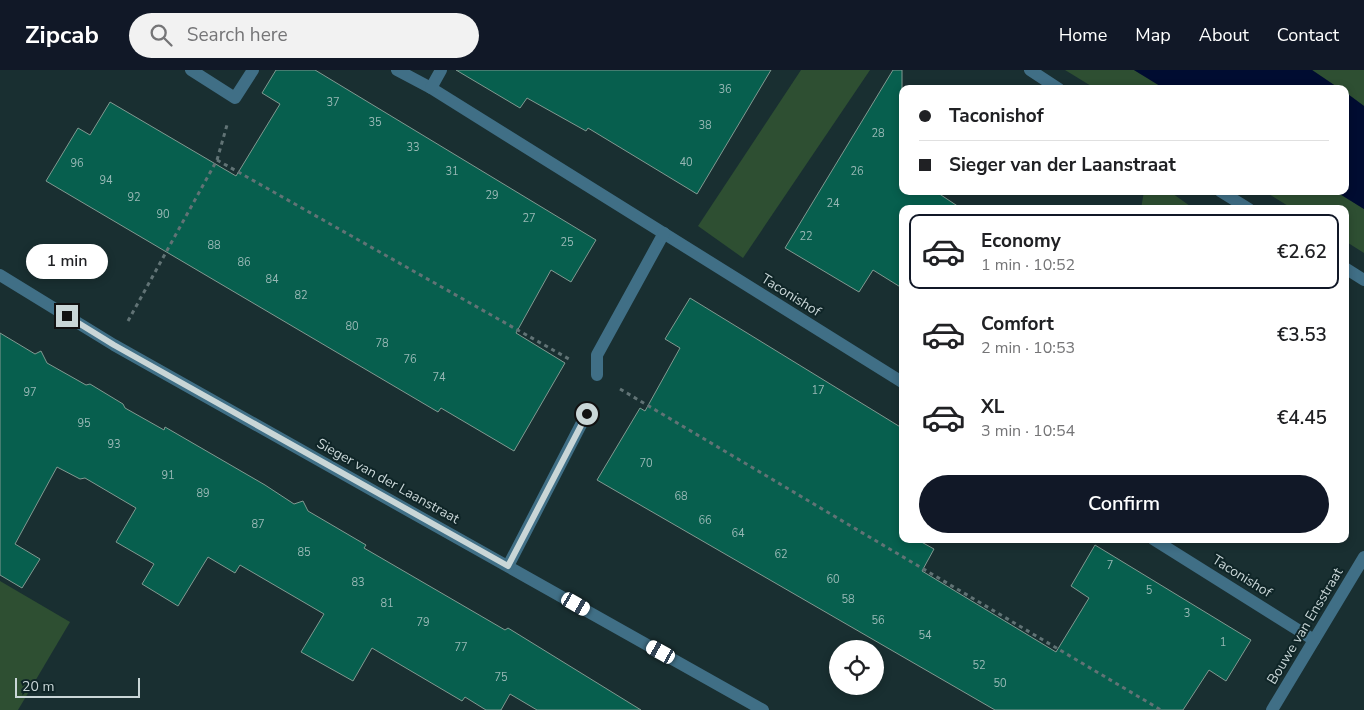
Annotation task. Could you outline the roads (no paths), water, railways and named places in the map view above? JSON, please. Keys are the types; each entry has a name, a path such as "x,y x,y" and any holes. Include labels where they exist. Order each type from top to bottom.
{"street":[{"path":"191,70 235,98 253,70"},
{"name":"Taconishof","path":"397,70 431,88 899,380"},
{"path":"431,88 442,70"},
{"path":"1030,70 1053,85"},
{"path":"1226,195 1243,205"},
{"path":"597,375 597,355 664,233"},
{"path":"1349,271 1364,280"},
{"name":"Sieger van der Laanstraat","path":"0,275 114,345 763,710"},
{"path":"508,566 587,414"},
{"name":"Taconishof","path":"1159,543 1314,640"},
{"name":"Bouwe van Ensstraat","path":"1272,710 1364,557"}],"water":[{"path":"1134,70 1312,70 1334,85 1158,85"},
{"path":"1349,95 1364,106 1364,209 1341,195 1349,195"}]}
